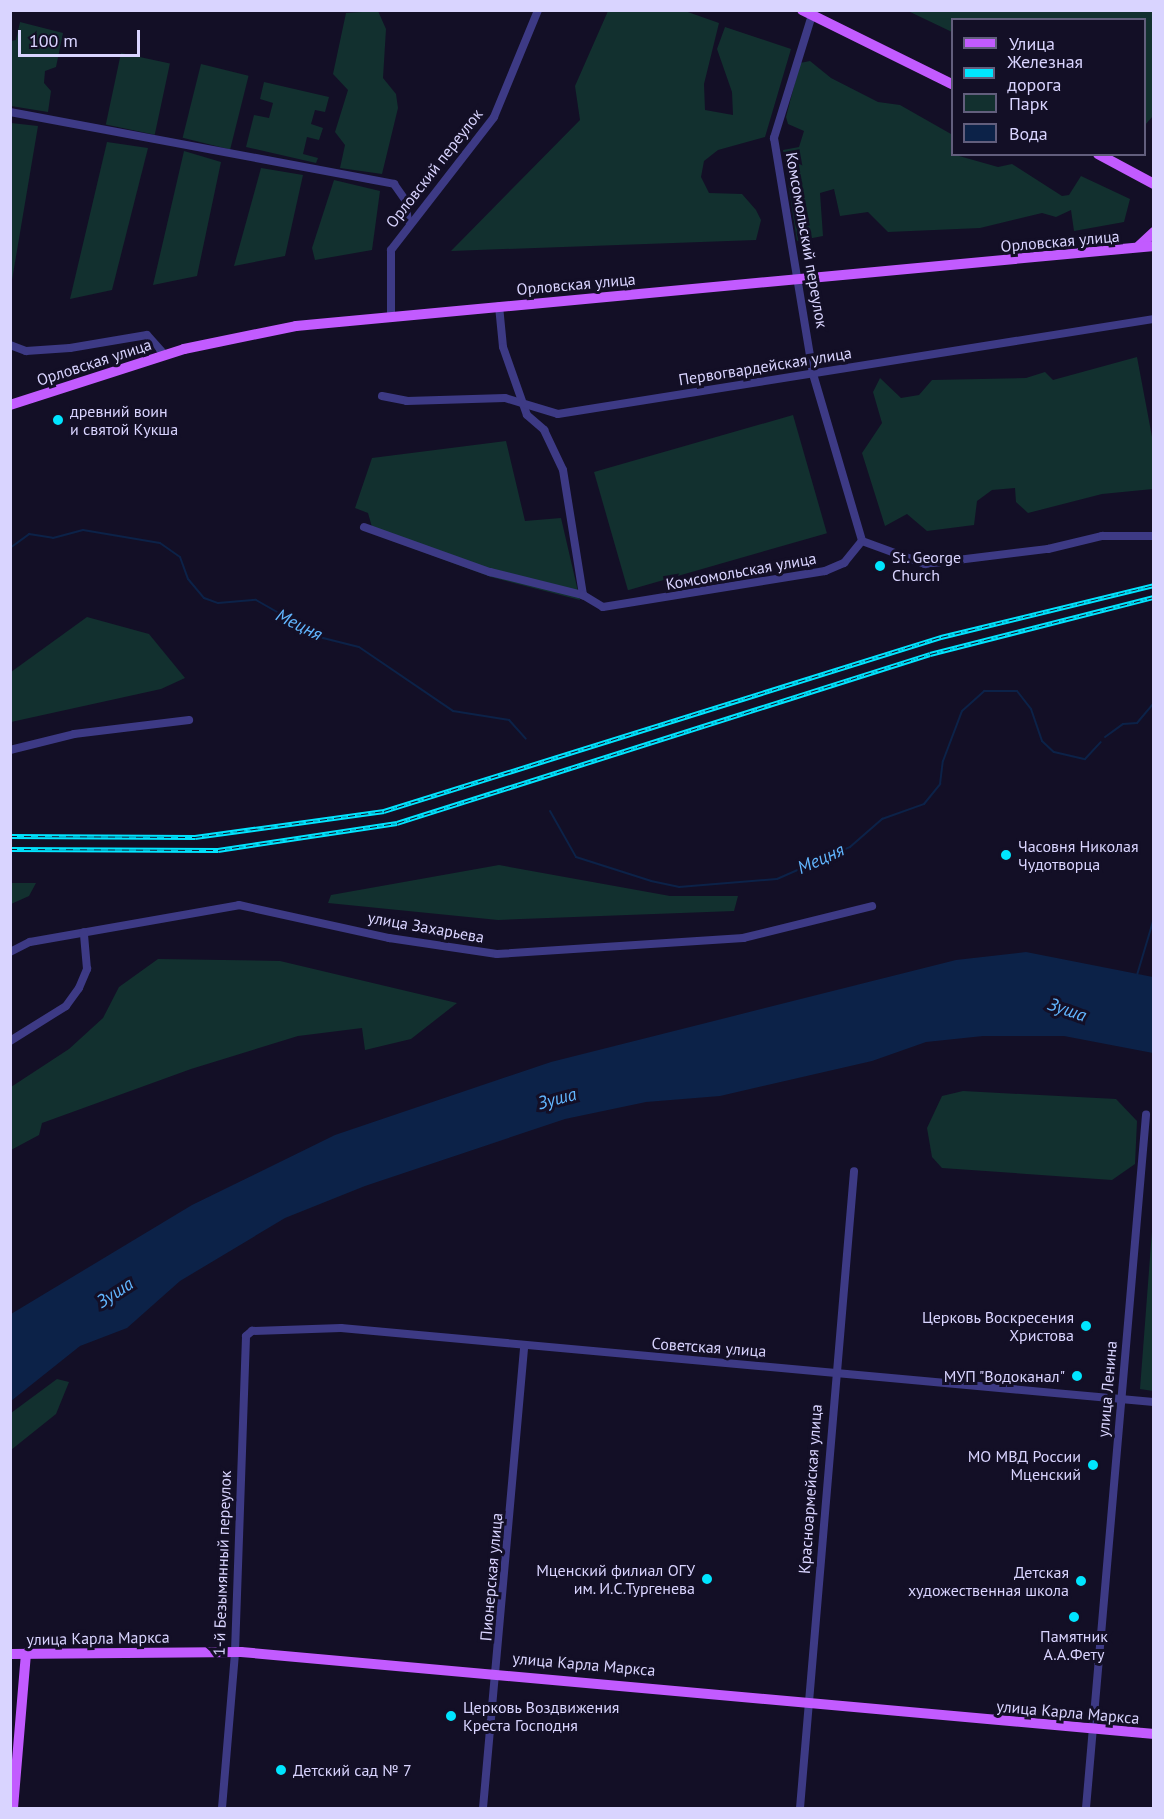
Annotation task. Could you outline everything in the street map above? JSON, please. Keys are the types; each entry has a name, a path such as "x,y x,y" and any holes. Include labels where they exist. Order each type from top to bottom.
{"main road":[{"path":"807,13 951,84"},
{"path":"1102,156 1154,185"},
{"path":"1133,249 1154,232"},
{"name":"Орловская улица","path":"10,405 165,355 296,326 390,315 801,281 1154,246"},
{"name":"улица Карла Маркса","path":"10,1654 235,1652 496,1671 1093,1730 1154,1734"},
{"path":"13,1809 26,1654"}],"street":[{"name":"Орловский переулок","path":"390,315 391,250 408,221 494,117 538,10"},
{"name":"Комсомольский переулок","path":"807,13 773,130 801,281 813,374 862,541"},
{"path":"10,112 394,184 405,200 408,221"},
{"path":"499,306 503,347 527,415 554,447 563,470 583,595"},
{"name":"Первогвардейская улица","path":"382,396 522,401 558,414 1154,319"},
{"path":"10,345 27,351 70,348 147,335 165,355"},
{"name":"Комсомольская улица","path":"364,527 490,572 583,595 603,607 622,607 769,582 844,563 862,541"},
{"path":"862,541 925,564 1048,549 1102,536 1154,537"},
{"path":"10,750 74,734 189,720"},
{"name":"улица Захарьева","path":"10,952 30,942 239,905 389,938 497,954 743,938 872,906"},
{"path":"10,1041 66,1006 79,988 87,969 84,932"},
{"name":"улица Ленина","path":"1086,1809 1146,1115"},
{"name":"Красноармейская улица","path":"800,1809 834,1372 854,1171"},
{"name":"Советская улица","path":"262,1328 341,1328 524,1348 834,1372 1154,1402"},
{"name":"1-й Безымянный переулок","path":"222,1809 235,1652 246,1336 262,1328"},
{"name":"Пионерская улица","path":"483,1809 524,1348"}],"green space":[{"path":"378,11 386,29 383,78 396,94 398,108 382,174 340,168 345,145 335,132 348,90 333,74 346,13"},
{"path":"608,11 685,11 719,23 704,84 705,110 733,115 732,92 717,49 725,27 791,49 765,137 718,150 704,161 701,177 709,193 742,194 756,210 761,220 756,240 451,251 580,120 575,86"},
{"path":"908,11 1153,11 1153,116 1146,124 1146,18 951,18 951,32"},
{"path":"20,22 63,33 56,67 45,71 44,83 51,91 48,112 11,106 11,41 16,40"},
{"path":"121,53 170,63 155,135 106,124"},
{"path":"810,61 831,78 878,102 900,105 951,134 951,156 959,156 998,167 1012,164 1062,196 1069,195 1081,176 1130,199 1124,222 1074,231 1071,210 1056,217 1042,213 980,228 888,232 868,212 840,216 834,189 820,193 823,236 797,241 783,150 799,147 804,131 788,124 786,117 800,63"},
{"path":"201,64 249,76 230,150 183,138"},
{"path":"264,82 329,97 325,112 315,110 311,124 323,128 319,140 307,137 303,154 318,158 316,163 246,147 254,115 269,118 273,103 260,99"},
{"path":"10,123 38,126 11,286"},
{"path":"107,142 148,148 112,290 70,299"},
{"path":"184,151 221,162 197,276 153,285"},
{"path":"261,168 303,175 285,256 234,266"},
{"path":"334,180 380,191 372,250 315,260 312,248"},
{"path":"1137,357 1153,442 1153,489 1102,494 1028,513 1016,502 1015,488 992,490 977,501 974,525 927,531 907,514 885,526 862,453 882,423 873,392 880,378 901,398 919,395 932,380 1026,378 1045,372 1053,380"},
{"path":"793,415 827,533 628,590 594,472"},
{"path":"506,441 525,521 561,518 580,600 491,577 374,534 368,513 355,508 372,458"},
{"path":"87,617 149,634 185,678 161,689 11,722 11,672"},
{"path":"499,865 670,896 738,896 734,911 498,920 328,903 331,895"},
{"path":"11,883 36,883 29,896 11,904"},
{"path":"158,959 280,961 457,1003 411,1039 365,1050 362,1028 298,1036 191,1069 42,1123 39,1135 11,1150 11,1087 69,1049 103,1018 119,987"},
{"path":"963,1091 1116,1099 1137,1121 1135,1164 1112,1180 942,1168 932,1157 927,1128 942,1096"},
{"path":"1153,1218 1154,1391 1140,1389"},
{"path":"57,1379 69,1382 56,1414 11,1450 11,1413"}],"water":[{"name":"Зуша","path":"1026,952 1153,977 1153,1053 1064,1036 983,1036 926,1042 872,1061 720,1096 646,1102 565,1119 365,1186 285,1218 180,1281 127,1328 80,1346 11,1401 11,1314 192,1205 335,1135 551,1062 956,960"}],"waterway":[{"name":"Мецня","path":"10,548 29,534 53,538 83,530 160,543 180,557 188,579 204,598 218,603 256,600 323,638 359,647 453,711 509,720 526,739"},
{"name":"Мецня","path":"550,811 576,857 651,881 679,887 777,879 850,847 882,819 924,804 940,784 943,761 962,711 984,691 1017,691 1031,709 1042,741 1054,752 1085,759 1101,742"},
{"name":"Мецня","path":"1105,737 1123,724 1137,723 1154,703"},
{"name":"Мецня","path":"1137,975 1154,918"}],"railway":[{"path":"10,836 195,837 384,811 941,637 1154,585"},
{"path":"10,849 218,850 397,823 930,654 1154,597"}],"place":[{"name":"древний воин и святой Кукша","path":"58,420"},
{"name":"St. George Church","path":"880,566"},
{"name":"Часовня Николая Чудотворца","path":"1006,855"},
{"name":"Церковь Воскресения Христова","path":"1086,1326"},
{"name":"МУП \"Водоканал\"","path":"1077,1376"},
{"name":"МО МВД России Мценский","path":"1093,1465"},
{"name":"Мценский филиал ОГУ им. И.С.Тургенева","path":"707,1579"},
{"name":"Детская художественная школа","path":"1081,1581"},
{"name":"Памятник А.А.Фету","path":"1074,1617"},
{"name":"Церковь Воздвижения Креста Господня","path":"451,1716"},
{"name":"Детский сад № 7","path":"281,1770"}]}
